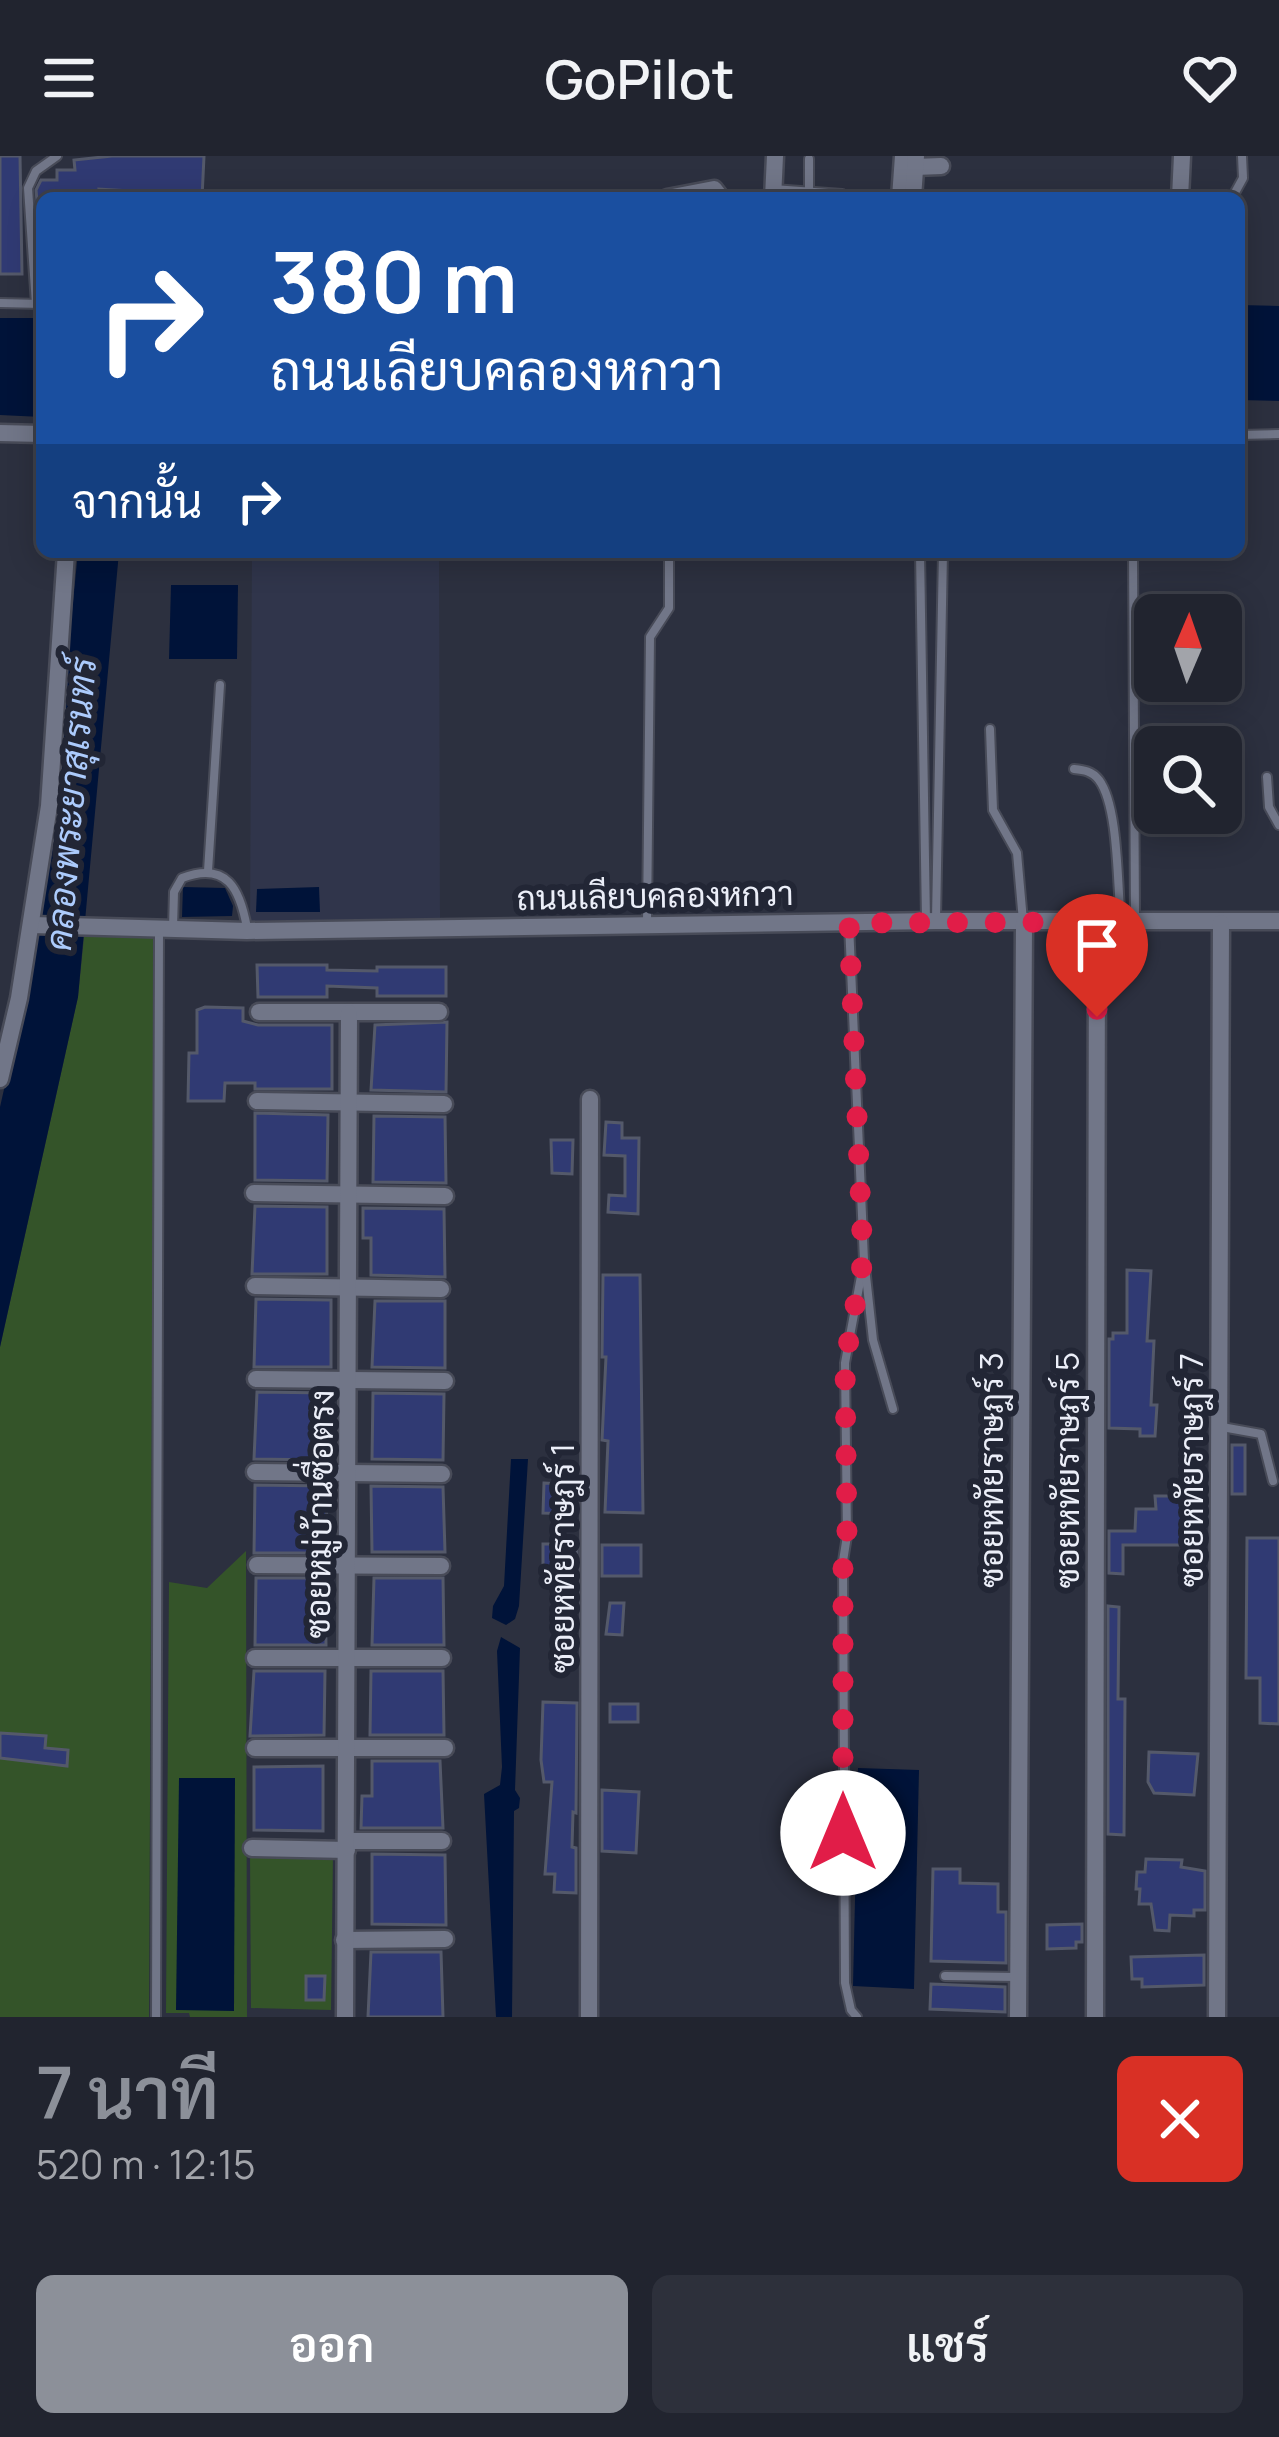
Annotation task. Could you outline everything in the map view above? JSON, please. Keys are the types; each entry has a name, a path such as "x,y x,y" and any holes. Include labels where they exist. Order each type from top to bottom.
{"street":[{"path":"773,192 775,156"},
{"path":"1180,192 1182,156"},
{"path":"911,160 940,166"},
{"path":"902,192 911,160"},
{"path":"911,160 913,192"},
{"path":"0,433 36,434"},
{"path":"0,1079 37,926 50,806 65,558"},
{"name":"ถนนเลียบคลองหกวา","path":"37,926 247,931 1279,921"},
{"name":"ซอยหทัยราษฎร์ 3","path":"1018,2017 1024,922"},
{"name":"ซอยหทัยราษฎร์ 5","path":"1095,2017 1097,922"},
{"name":"ซอยหทัยราษฎร์ 7","path":"1217,2017 1222,923"},
{"path":"259,1012 439,1012"},
{"name":"ซอยหมู่บ้านซื่อตรง","path":"345,2017 349,1012"},
{"name":"ซอยหทัยราษฎร์ 1","path":"589,2017 590,1099"},
{"path":"256,1101 444,1104"},
{"path":"254,1193 446,1196"},
{"path":"255,1286 441,1289"},
{"path":"256,1379 445,1381"},
{"path":"255,1472 442,1474"},
{"path":"257,1565 441,1566"},
{"path":"255,1658 442,1658"},
{"path":"255,1748 445,1748"},
{"path":"252,1848 442,1841"},
{"path":"344,1940 445,1939"}],"lane":[{"path":"36,272 28,188 36,171 57,156"},
{"path":"1235,192 1243,178 1242,156"},
{"path":"809,159 809,192"},
{"path":"0,304 36,304"},
{"path":"1245,435 1279,434"},
{"path":"647,927 650,637 669,608 669,558"},
{"path":"920,558 931,921"},
{"path":"931,921 943,558"},
{"path":"1128,922 1133,558"},
{"path":"208,871 220,685"},
{"path":"990,729 993,810 1017,853 1024,922"},
{"path":"1074,769 1087,770 1099,780 1109,802 1128,922"},
{"path":"1267,777 1270,806 1279,825"},
{"path":"156,2017 166,929 182,878 208,871 224,878 242,898 247,931"},
{"path":"849,923 863,1260 873,1340 893,1408"},
{"path":"857,2017 844,1983 843,1562 847,1536 845,1363 863,1260"},
{"path":"1221,1426 1261,1434 1273,1481"},
{"path":"945,1976 1018,1977"}],"shaded area":[{"path":"252,558 439,558 440,918 250,921"}],"green space":[{"path":"84,937 154,937 149,2017 0,2017 0,1347 78,997"},
{"path":"246,1551 247,2017 190,2017 189,2013 166,2013 169,1582 207,1588"},
{"path":"250,1852 333,1852 331,2010 251,2008"}],"water":[{"path":"1245,305 1279,306 1279,401 1245,400"},
{"path":"0,318 36,318 36,417 0,415"},
{"name":"คลองพระยาสุเรนทร์","path":"77,558 118,558 78,997 0,1347 0,1107 41,926"},
{"path":"171,585 238,585 237,659 169,659"},
{"path":"183,887 225,888 232,916 182,917"},
{"path":"319,887 320,912 256,912 257,889"},
{"path":"511,1459 528,1459 519,1606 515,1619 506,1625 492,1618 504,1586"},
{"path":"501,1637 520,1648 512,2017 496,2017 484,1794 500,1785 502,1767 497,1651"},
{"path":"858,1768 919,1770 914,1989 853,1986"},
{"path":"179,1778 235,1778 234,2011 176,2010"}],"building":[{"path":"0,156 20,156 22,274 0,274"},
{"path":"204,156 202,192 36,192 41,180 57,180 57,170 75,170 74,160"},
{"path":"257,965 377,971 377,967 446,967 446,996 377,996 377,988 327,986 327,997 258,997"},
{"path":"243,1008 243,1021 258,1025 332,1025 332,1089 255,1089 255,1083 225,1083 224,1101 188,1101 189,1053 197,1053 197,1010"},
{"path":"447,1022 446,1092 371,1090 375,1025"},
{"path":"255,1113 328,1115 327,1181 255,1180"},
{"path":"374,1116 445,1117 446,1183 373,1182"},
{"path":"606,1122 622,1123 622,1138 639,1138 638,1214 608,1212 609,1195 625,1196 625,1156 604,1155"},
{"path":"551,1140 573,1140 572,1174 552,1173"},
{"path":"255,1206 327,1207 327,1274 252,1274"},
{"path":"363,1208 444,1209 445,1277 371,1275 371,1238 363,1238"},
{"path":"1127,1270 1151,1271 1147,1341 1154,1341 1151,1405 1157,1405 1155,1436 1140,1436 1140,1429 1109,1428 1109,1339 1113,1333 1127,1333"},
{"path":"603,1275 640,1275 643,1513 605,1512"},
{"path":"256,1299 331,1300 331,1367 254,1367"},
{"path":"375,1301 445,1301 445,1368 372,1367"},
{"path":"257,1392 328,1393 326,1460 254,1459"},
{"path":"373,1393 444,1394 443,1460 372,1459"},
{"path":"1232,1445 1245,1445 1245,1494 1232,1494"},
{"path":"544,1483 577,1485 577,1514 543,1513"},
{"path":"255,1485 327,1486 326,1553 254,1553"},
{"path":"371,1486 443,1487 445,1552 372,1552"},
{"path":"1155,1496 1190,1496 1190,1503 1200,1503 1200,1545 1123,1545 1123,1574 1109,1573 1109,1531 1135,1531 1136,1509 1156,1509"},
{"path":"1247,1538 1279,1538 1279,1724 1260,1723 1260,1678 1246,1678"},
{"path":"543,1544 577,1544 577,1573 543,1573"},
{"path":"602,1545 641,1545 641,1576 602,1576"},
{"path":"256,1578 325,1578 326,1645 255,1645"},
{"path":"374,1578 443,1578 444,1645 372,1645"},
{"path":"610,1603 624,1603 622,1635 606,1634"},
{"path":"1108,1606 1119,1607 1118,1699 1125,1699 1124,1835 1108,1834"},
{"path":"254,1671 325,1671 324,1735 250,1736"},
{"path":"371,1671 443,1671 444,1735 370,1735"},
{"path":"543,1702 577,1703 572,1847 576,1848 576,1893 554,1892 555,1874 545,1874 552,1782 544,1782 541,1760"},
{"path":"610,1704 638,1704 638,1722 610,1722"},
{"path":"0,1733 46,1736 45,1748 68,1750 67,1766 0,1758"},
{"path":"1149,1752 1198,1754 1194,1795 1154,1793 1148,1782"},
{"path":"372,1761 440,1761 443,1828 361,1828 362,1796 372,1796"},
{"path":"323,1766 323,1831 254,1830 254,1767"},
{"path":"602,1790 639,1792 636,1853 602,1851"},
{"path":"372,1854 445,1855 446,1925 372,1924"},
{"path":"1146,1859 1182,1860 1181,1867 1205,1871 1205,1910 1194,1910 1194,1916 1170,1915 1169,1931 1155,1930 1151,1904 1139,1904 1140,1889 1136,1889 1137,1872 1145,1872"},
{"path":"933,1869 960,1869 960,1883 998,1884 998,1912 1006,1912 1006,1963 931,1961"},
{"path":"1082,1924 1082,1942 1076,1942 1076,1948 1047,1949 1047,1925"},
{"path":"371,1952 441,1952 443,2017 368,2017"},
{"path":"1204,1955 1204,1985 1142,1987 1142,1979 1132,1979 1131,1957"},
{"path":"306,1976 325,1976 324,2000 306,2000"},
{"path":"931,1984 1005,1987 1005,2012 930,2009"}],"route":[{"path":"843,1833 845,1363 863,1260 849,923 1097,922 1097,1017"}]}
